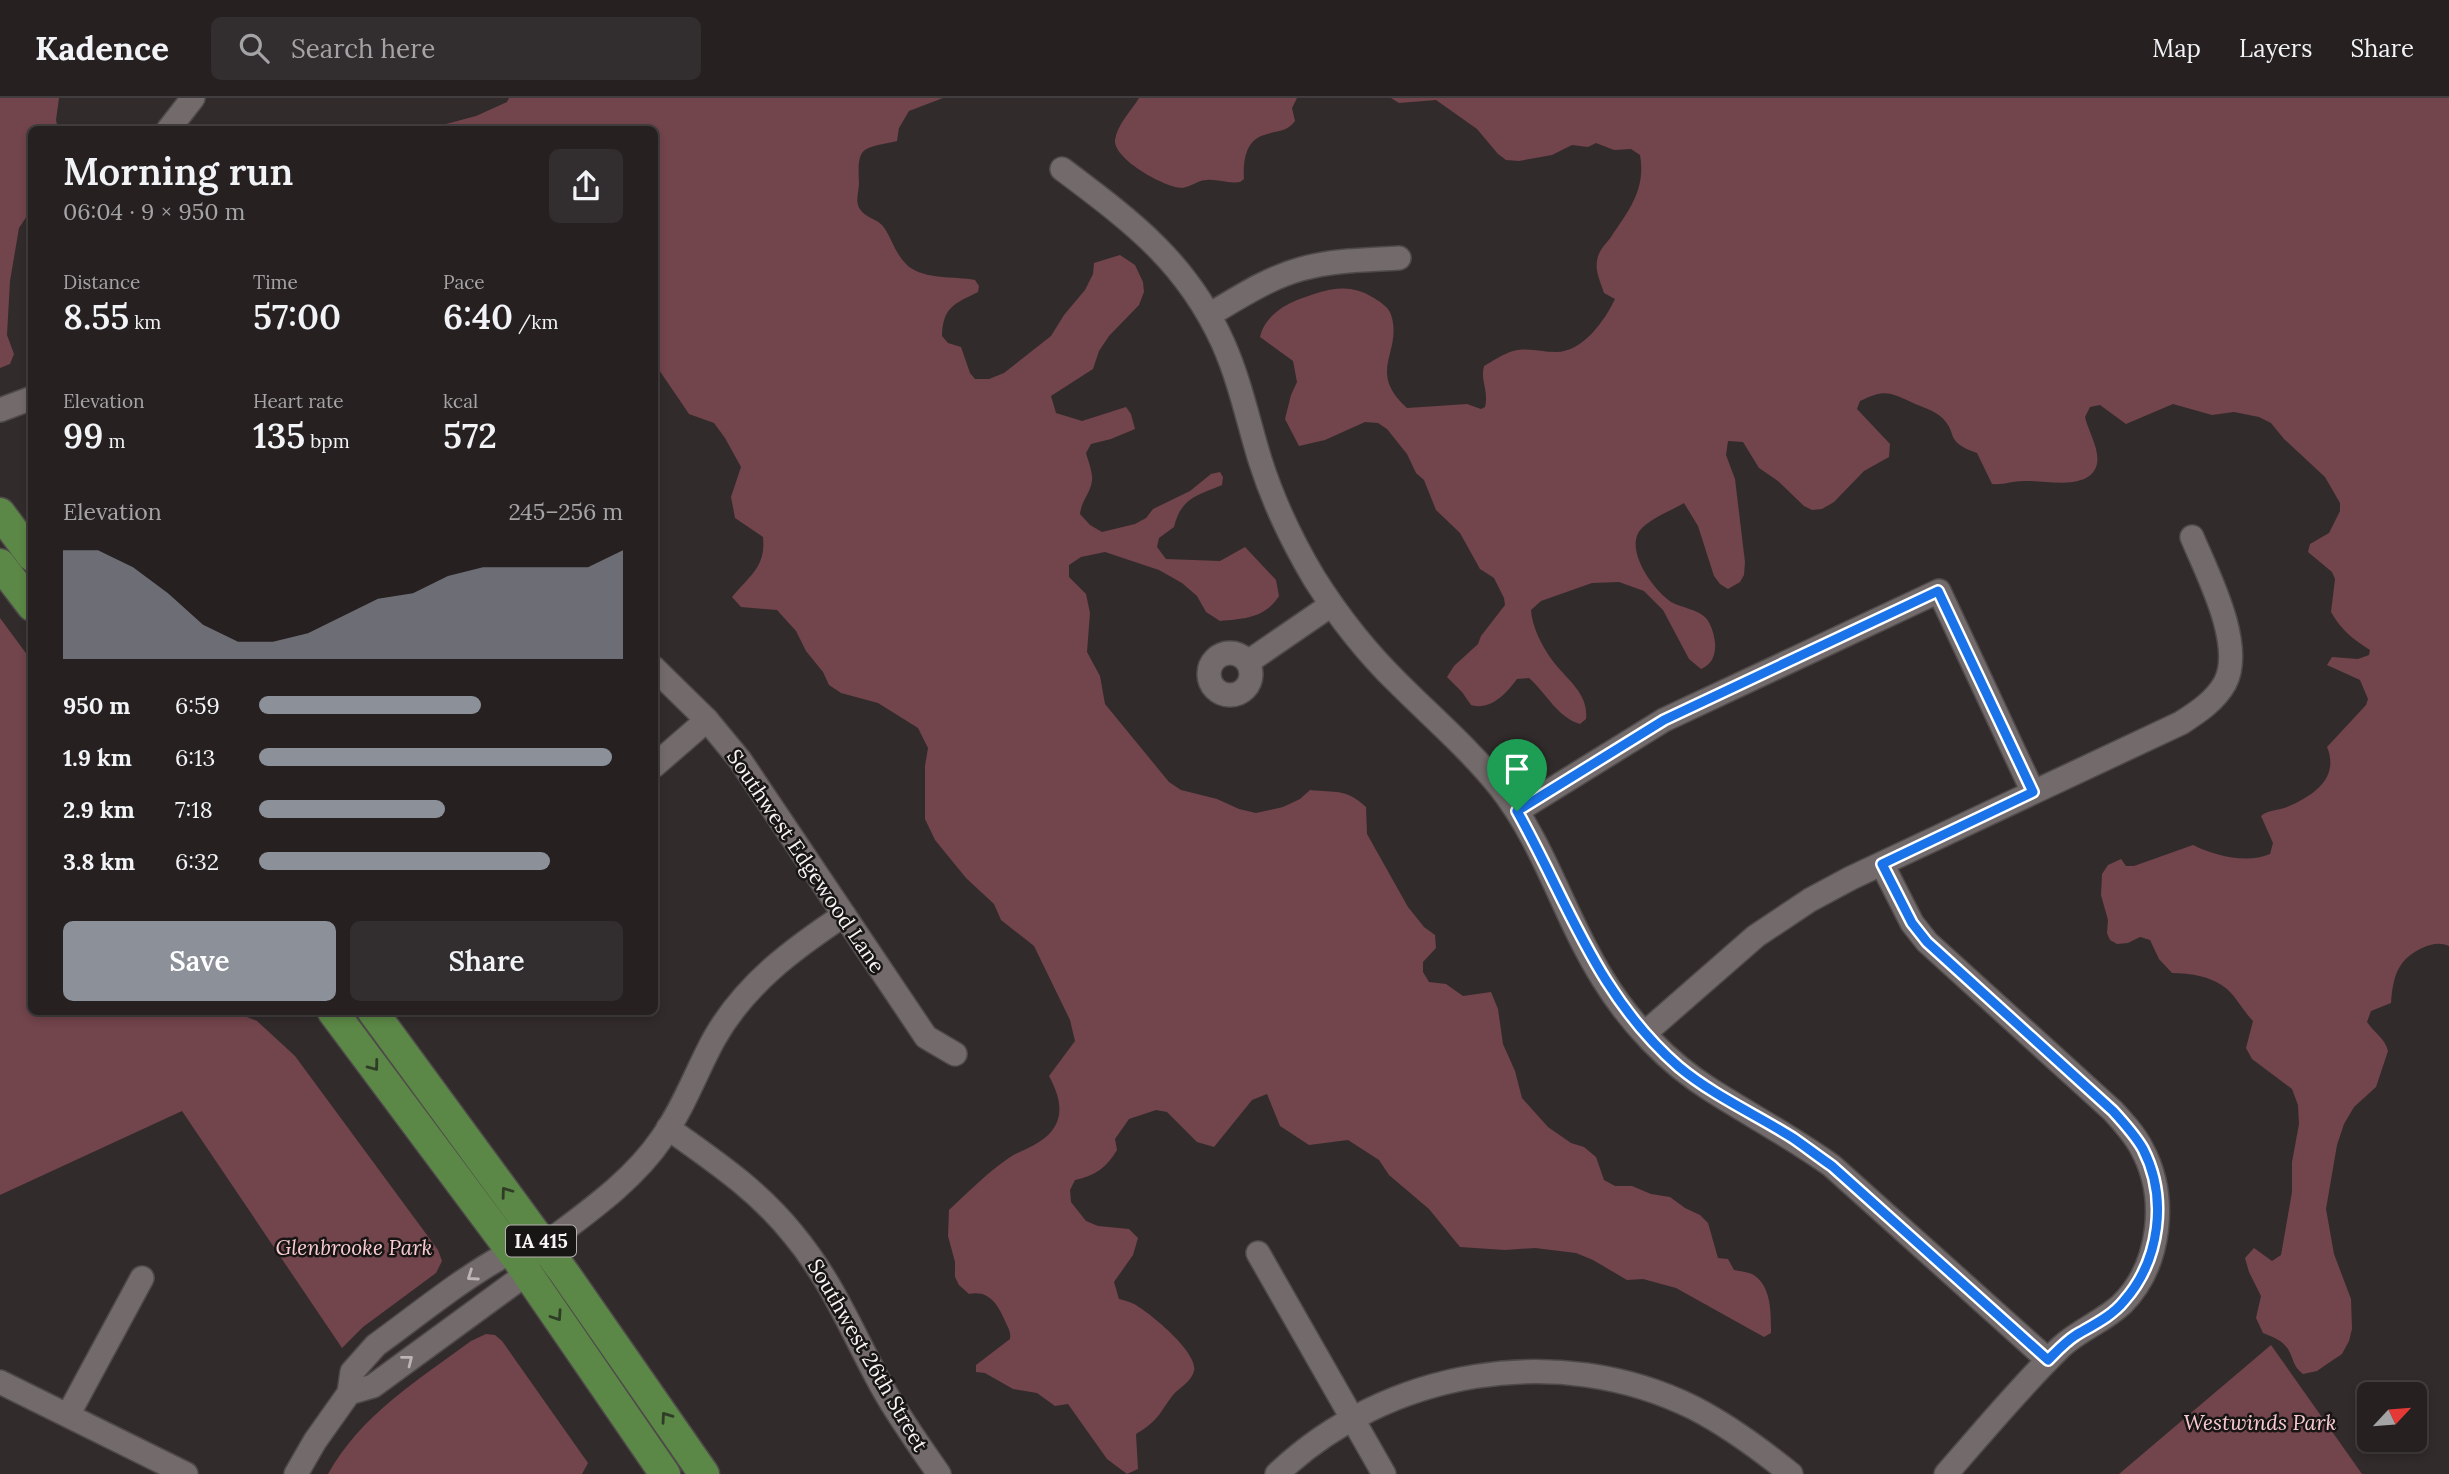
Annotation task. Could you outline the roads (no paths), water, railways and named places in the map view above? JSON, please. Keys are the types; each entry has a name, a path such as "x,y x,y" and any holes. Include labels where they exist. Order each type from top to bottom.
{"main road":[{"path":"0,513 28,551"},
{"path":"0,564 28,601"},
{"name":"IA 415","path":"335,1015 704,1474"},
{"name":"IA 415","path":"375,1015 666,1474"}],"street":[{"path":"171,126 193,98"},
{"path":"1062,169 1135,224 1185,279 1209,315 1237,378 1276,503 1300,553 1331,605 1398,684 1475,757 1517,811 1603,979 1645,1033 1680,1067 1710,1089 1832,1166 2048,1360"},
{"path":"1209,315 1274,279 1302,269 1332,262 1399,258"},
{"path":"0,410 28,400"},
{"path":"1645,1033 1771,925 1810,900 2181,723 2200,711 2216,696 2226,681 2230,663 2230,636 2221,606 2192,537"},
{"path":"1517,811 1664,720 1938,591 2033,792"},
{"path":"1248,662 1331,605"},
{"name":"Southwest Edgewood Lane","path":"658,672 707,720 771,803 926,1037 955,1054"},
{"path":"658,763 707,720"},
{"path":"1882,864 1912,923 1927,942 2132,1131 2152,1172 2157,1194 2158,1218 2154,1243 2138,1282 2123,1302 2106,1317 2064,1344 1946,1474"},
{"path":"296,1474 315,1441 349,1393 352,1372 376,1345 488,1264 528,1254 618,1188 641,1165 681,1109 714,1038 733,1009 757,981 783,957 844,915"},
{"name":"Southwest 26th Street","path":"668,1128 732,1173 793,1233 839,1301 881,1385 939,1474"},
{"path":"1258,1253 1384,1474"},
{"path":"349,1393 373,1386 517,1280 528,1254"},
{"path":"68,1415 142,1278"},
{"path":"1277,1474 1320,1438 1351,1418 1394,1398 1430,1385 1468,1377 1522,1372 1587,1375 1658,1393 1730,1428 1791,1474"},
{"path":"0,1382 186,1474"}],"park label":[{"name":"Glenbrooke Park","path":"354,1247"},
{"name":"Westwinds Park","path":"2260,1422"}]}
